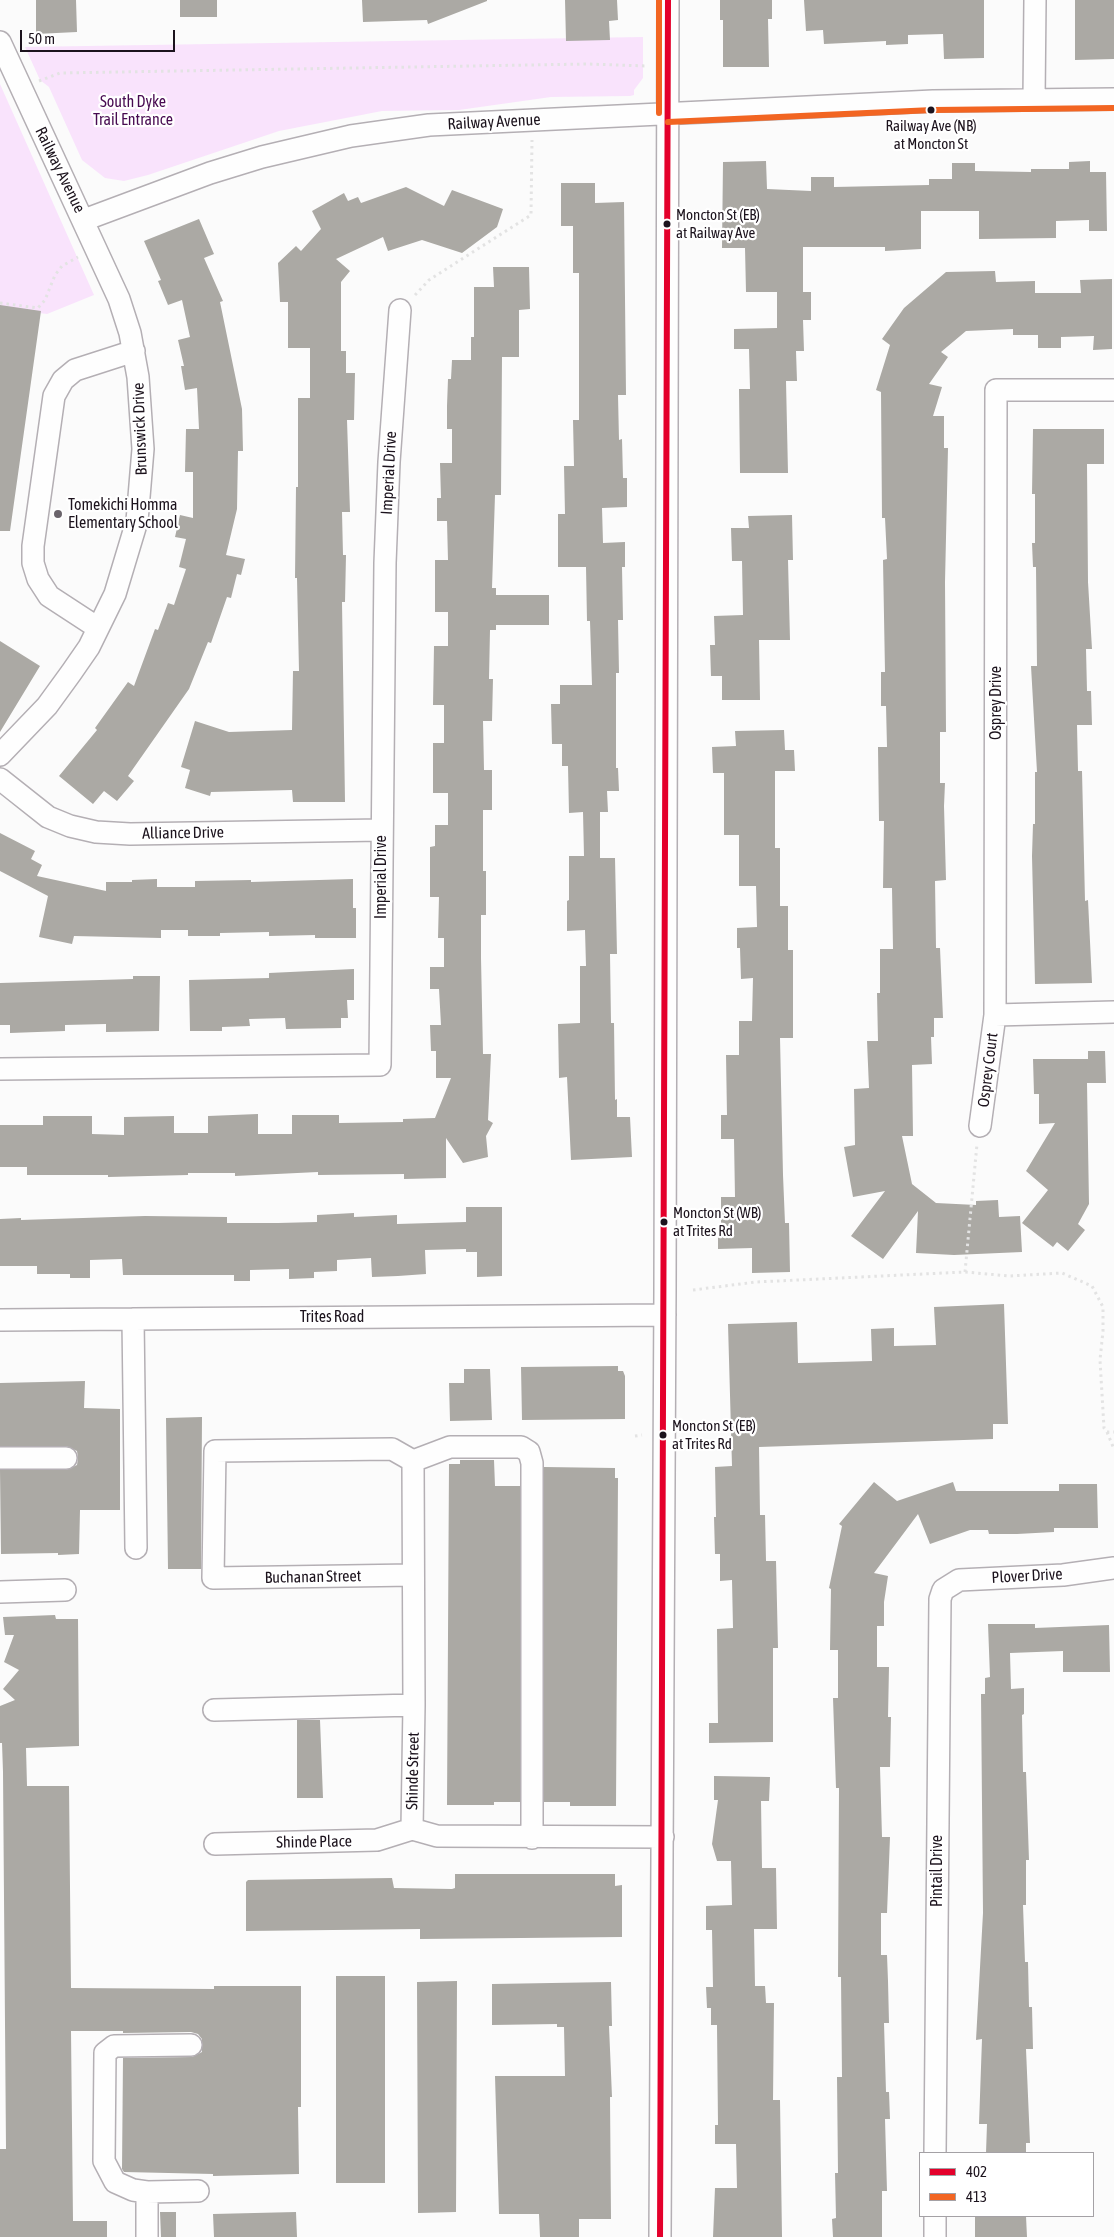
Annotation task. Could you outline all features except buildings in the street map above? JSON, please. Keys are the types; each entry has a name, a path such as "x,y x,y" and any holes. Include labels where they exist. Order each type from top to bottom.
{"street":[{"path":"660,2237 665,1315 668,0"},
{"path":"1034,100 1035,0"},
{"name":"Railway Avenue","path":"0,42 84,220 210,173 300,148 351,136 429,125 933,101 1114,99"},
{"name":"Brunswick Drive","path":"0,756 47,706 89,647 115,594 136,521 141,484 142,409 134,351 119,299 84,220"},
{"name":"Imperial Drive","path":"0,1069 380,1065 385,564 389,462 400,310"},
{"path":"98,628 49,596 38,580 33,564 35,529 54,396 63,380 75,370 134,351"},
{"name":"Osprey Drive","path":"995,1015 996,390 1114,390"},
{"name":"Alliance Drive","path":"0,779 48,817 70,826 96,832 130,834 382,830"},
{"path":"995,1015 1114,1012"},
{"name":"Osprey Court","path":"980,1126 995,1015"},
{"name":"Trites Road","path":"0,1320 665,1315"},
{"path":"133,1319 136,1548"},
{"path":"413,1461 450,1447 521,1447 529,1452 532,1463 532,1838"},
{"name":"Buchanan Street","path":"413,1461 392,1449 215,1451 213,1578 413,1575"},
{"path":"0,1458 66,1458"},
{"name":"Shinde Street","path":"413,1461 414,1705 412,1829 437,1836 532,1838 663,1837"},
{"name":"Plover Drive","path":"943,1590 959,1580 1063,1575 1114,1568"},
{"path":"0,1592 65,1590"},
{"name":"Pintail Drive","path":"935,2152 938,1608 943,1590"},
{"path":"214,1710 414,1705"},
{"name":"Shinde Place","path":"215,1844 377,1840 412,1829"},
{"path":"191,2045 114,2046 105,2053 104,2161 115,2182 132,2190 147,2192 198,2191"},
{"path":"147,2192 147,2237"},
{"path":"935,2217 935,2237"}],"path":[{"path":"40,80 60,73 587,64 647,66"},
{"path":"400,310 430,280 531,215 531,120"},
{"path":"0,302 38,308 45,300 54,275 62,266 82,255"},
{"path":"964,1272 974,1163 980,1126"},
{"path":"693,1290 756,1282 964,1272 1009,1276 1035,1273 1062,1273 1092,1286 1102,1307 1103,1331 1100,1360 1104,1428 1108,1432 1114,1450"},
{"path":"1108,1432 1114,1432"},
{"path":"635,1436 642,1435"}],"green space":[{"name":"South Dyke Trail Entrance","path":"643,37 643,78 634,90 634,95 551,97 459,110 382,111 279,131 148,175 124,181 105,178 82,160 49,87 40,80 25,47"},
{"path":"0,84 94,295 47,314 0,308"}],"transit line":[{"name":"413","path":"659,0 659,113"},
{"name":"402","path":"660,2237 668,0"},
{"name":"413","path":"668,122 933,110 1114,108"}],"place":[{"name":"Railway Ave (NB) at Moncton St","path":"931,110"},
{"name":"Moncton St (EB) at Railway Ave","path":"667,224"},
{"name":"Tomekichi Homma Elementary School","path":"58,514"},
{"name":"Moncton St (WB) at Trites Rd","path":"664,1222"},
{"name":"Moncton St (EB) at Trites Rd","path":"663,1435"}]}
